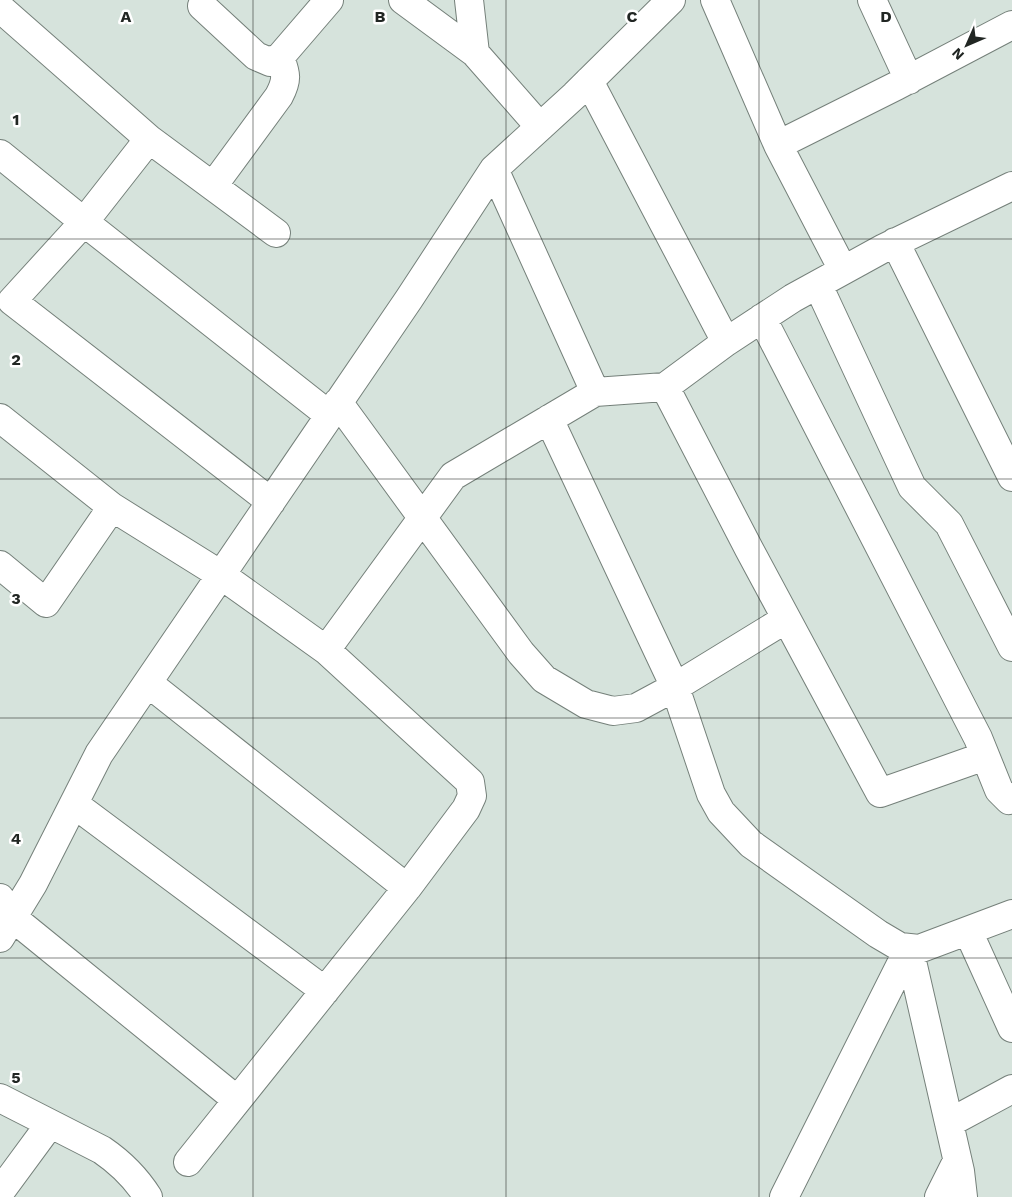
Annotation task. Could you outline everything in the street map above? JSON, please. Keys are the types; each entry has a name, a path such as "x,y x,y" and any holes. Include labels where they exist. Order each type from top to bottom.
{"street":[{"path":"202,2 256,56 270,62 280,57 329,0"},
{"path":"403,0 475,53 540,127"},
{"path":"470,0 475,53"},
{"path":"237,1100 4,918 33,884 99,754 334,409 494,169 589,81 670,0"},
{"path":"715,0 778,145 843,270"},
{"path":"872,0 909,80"},
{"path":"0,8 149,139 276,233"},
{"path":"778,145 909,80 1012,25"},
{"path":"213,186 282,91 286,75 280,57"},
{"path":"589,81 726,342"},
{"path":"149,139 84,222 4,302 271,502"},
{"path":"0,154 84,222 334,409 422,519 521,653 544,679 586,704 614,711 636,708 675,687 786,619"},
{"path":"494,169 595,392"},
{"path":"326,650 453,476 595,392 665,387 762,318 843,270 1012,186"},
{"path":"896,242 1012,477"},
{"path":"818,285 912,486 949,524 1012,647"},
{"path":"762,318 978,738 999,790 1011,803"},
{"path":"665,387 786,619 880,793 985,756"},
{"path":"0,418 112,507 221,575 326,650 470,782 472,796 466,809 408,888 188,1162"},
{"path":"549,419 675,687 711,794 721,812 738,831 752,844 890,942 900,947 919,949 1012,914"},
{"path":"0,565 46,603 112,507"},
{"path":"148,683 408,888"},
{"path":"74,804 325,991"},
{"path":"968,931 1012,1028"},
{"path":"909,948 949,1122 963,1197"},
{"path":"784,1197 909,948"},
{"path":"949,1122 1012,1090"},
{"path":"0,1098 116,1159 140,1185 148,1197"},
{"path":"0,1192 50,1124"},
{"path":"939,1197 957,1161"}]}
